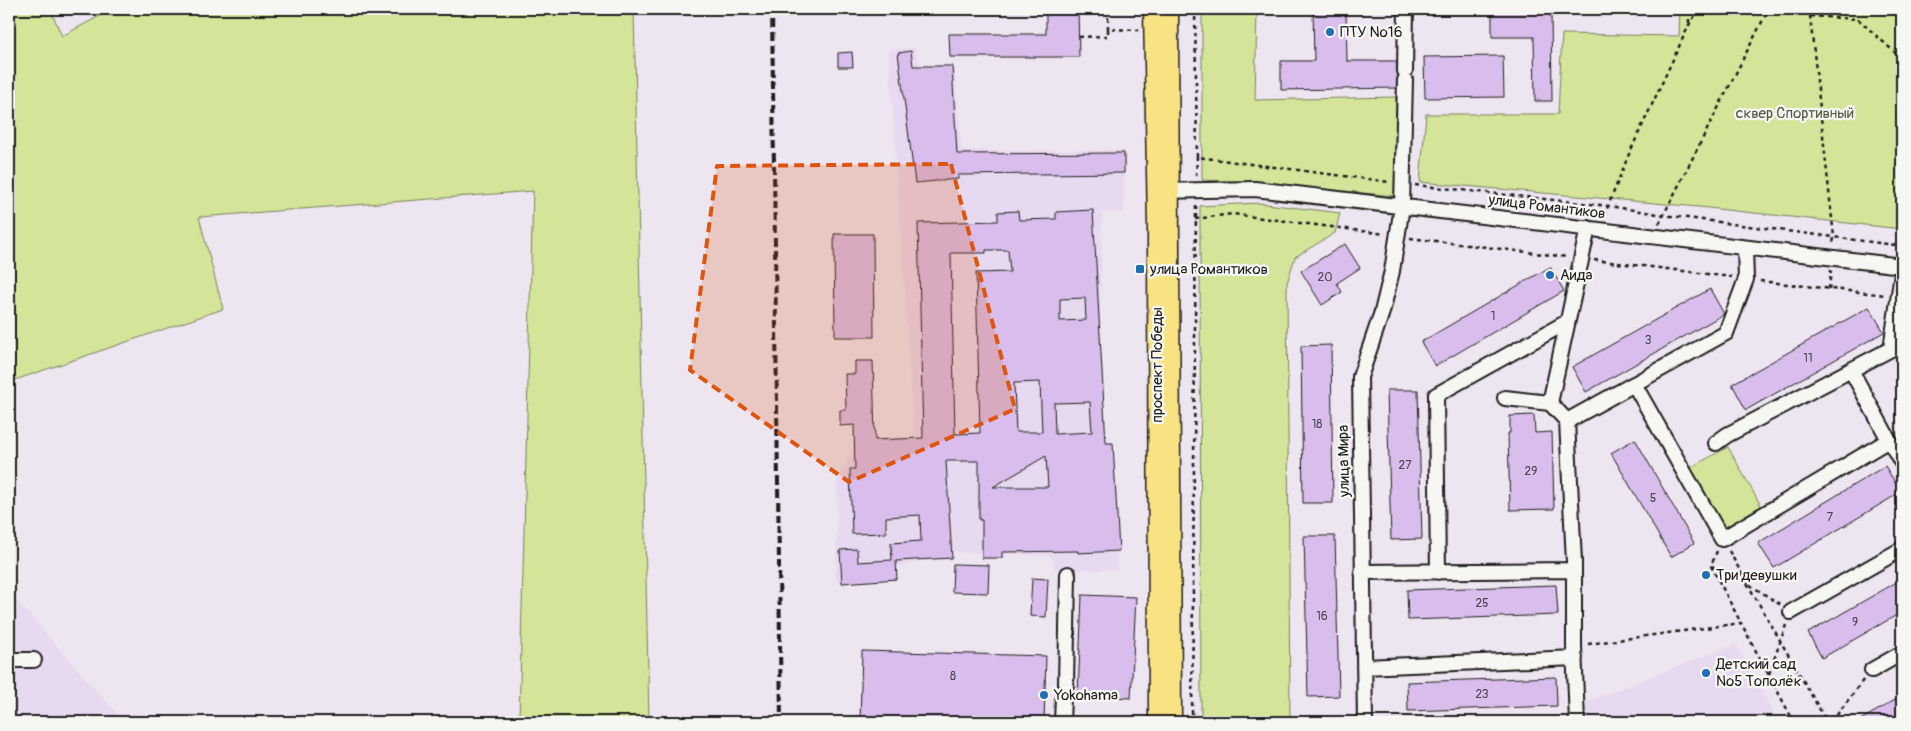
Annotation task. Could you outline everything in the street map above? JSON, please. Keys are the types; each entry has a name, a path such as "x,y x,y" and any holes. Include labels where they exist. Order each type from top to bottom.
{"main road":[{"name":"проспект Победы","path":"1154,9 1163,191 1172,722"},
{"name":"проспект Победы","path":"1158,722 1163,191 1169,9"}],"street":[{"name":"улица Мира","path":"1364,722 1360,377 1382,312 1392,271 1402,206 1406,9"},
{"name":"улица Романтиков","path":"1163,191 1255,189 1902,266"},
{"path":"1550,403 1581,259 1593,229"},
{"path":"1567,421 1726,333 1746,279 1745,248"},
{"path":"1716,442 1891,349 1902,273"},
{"path":"1438,572 1436,395 1567,322"},
{"path":"1851,370 1889,440 1900,456"},
{"path":"1634,384 1722,539 1889,440"},
{"path":"1505,398 1550,403 1567,421 1574,570 1574,652 1577,722"},
{"path":"1790,612 1902,549"},
{"path":"1362,572 1574,570"},
{"path":"1062,722 1068,574"},
{"path":"1364,667 1574,652"},
{"path":"1872,670 1902,653"},
{"path":"9,660 34,660"}],"path":[{"path":"1078,36 1108,36 1108,9"},
{"path":"1195,9 1197,157 1402,184 1609,206 1664,216 1902,246"},
{"path":"1689,24 1690,9"},
{"path":"1593,229 1609,206 1630,154 1689,24 1699,9"},
{"path":"1653,236 1766,14 1772,9"},
{"path":"1804,9 1810,16 1834,237 1829,288"},
{"path":"1810,16 1858,19 1902,59"},
{"path":"1108,29 1136,30"},
{"path":"1192,722 1196,219 1232,214 1581,259 1899,296"},
{"path":"1710,566 1722,539"},
{"path":"1722,539 1827,722"},
{"path":"1710,566 1747,583 1790,612 1769,675"},
{"path":"1710,566 1794,722"},
{"path":"1574,652 1741,624"},
{"path":"1834,722 1833,720 1872,670"}],"highlighted area":[{"path":"951,164 1015,409 849,482 690,370 717,166"}],"shaded area":[{"path":"915,48 921,69 954,68 962,151 1124,150 1124,212 1102,212 1097,447 1113,447 1117,570 1055,569 1051,556 945,551 889,570 836,581 837,482 857,439 914,436 889,50"},
{"path":"9,592 124,722 9,722"},
{"name":"Детский сад №5 Тополёк","path":"1736,644 1778,722 1586,722 1586,702"}],"green space":[{"path":"9,9 50,9 62,36 113,9 634,9 649,722 519,722 533,191 199,217 223,309 9,382"},
{"path":"1202,9 1257,9 1255,100 1396,97 1394,196 1253,182 1202,180"},
{"name":"сквер Спортивный","path":"1680,9 1902,9 1902,229 1699,207 1420,182 1426,114 1558,114 1562,34 1679,36"},
{"path":"1258,203 1340,213 1335,233 1295,257 1287,283 1290,722 1201,722 1200,206"},
{"path":"1728,447 1761,506 1722,529 1688,469"}],"building":[{"path":"1046,9 1078,9 1079,57 950,57 949,34 1046,34"},
{"path":"1313,9 1346,9 1347,61 1396,61 1398,76 1396,88 1281,90 1281,61 1314,61"},
{"path":"1492,9 1551,9 1552,101 1535,101 1534,37 1492,37"},
{"path":"911,51 913,66 952,66 957,154 1124,153 1124,173 958,175 958,179 915,183 898,53"},
{"path":"852,52 853,67 838,67 838,53"},
{"path":"1503,56 1504,97 1425,98 1424,57"},
{"path":"1093,210 1106,443 1113,443 1119,551 1078,553 1078,551 1002,552 1002,558 982,558 982,520 979,520 979,461 946,461 952,558 896,561 897,579 842,583 840,550 857,549 858,562 892,560 891,543 921,541 920,515 886,517 886,533 852,534 850,469 855,469 854,425 840,426 840,410 846,410 845,374 855,374 855,361 873,361 875,440 923,438 918,223 998,221 998,212 1018,211 1019,220 1056,219 1056,212","holes":["986,250 1008,250 1010,272 976,273 980,433 955,434 951,253 986,253","1085,298 1086,320 1060,321 1060,299","1040,382 1042,432 1016,432 1014,383","1090,402 1092,432 1055,434 1054,403","1046,456 1048,487 993,487"]},
{"path":"834,234 873,234 874,337 835,337"},
{"path":"1345,244 1360,268 1337,283 1342,292 1322,305 1301,271"},
{"path":"1550,267 1564,291 1435,366 1421,342"},
{"path":"1710,289 1724,314 1586,392 1572,367"},
{"path":"1869,307 1884,332 1746,410 1732,384"},
{"path":"1331,345 1333,503 1303,503 1301,346"},
{"path":"1387,390 1418,390 1422,539 1391,540"},
{"path":"1534,415 1535,433 1552,432 1554,509 1510,510 1508,433 1510,433 1510,416"},
{"path":"1635,439 1694,543 1671,557 1611,453"},
{"path":"1885,466 1901,492 1774,568 1758,543"},
{"path":"1304,536 1335,536 1339,696 1308,697"},
{"path":"953,564 989,565 988,593 952,592"},
{"path":"1032,578 1048,579 1046,617 1030,616"},
{"path":"1902,579 1902,612 1822,658 1808,633"},
{"path":"1556,585 1558,615 1408,620 1407,590"},
{"path":"1082,595 1136,597 1131,698 1078,695"},
{"path":"862,651 1046,656 1044,722 860,722"},
{"path":"1556,677 1557,706 1408,711 1407,682"},
{"path":"1902,696 1902,722 1857,722"}],"railway":[{"path":"772,9 781,722"}],"place":[{"name":"ПТУ №16","path":"1330,32"},
{"name":"улица Романтиков","path":"1140,269"},
{"name":"Аида","path":"1550,275"},
{"name":"Три девушки","path":"1706,575"},
{"name":"Детский сад №5 Тополёк","path":"1706,673"},
{"name":"Yokohama","path":"1044,695"}]}
